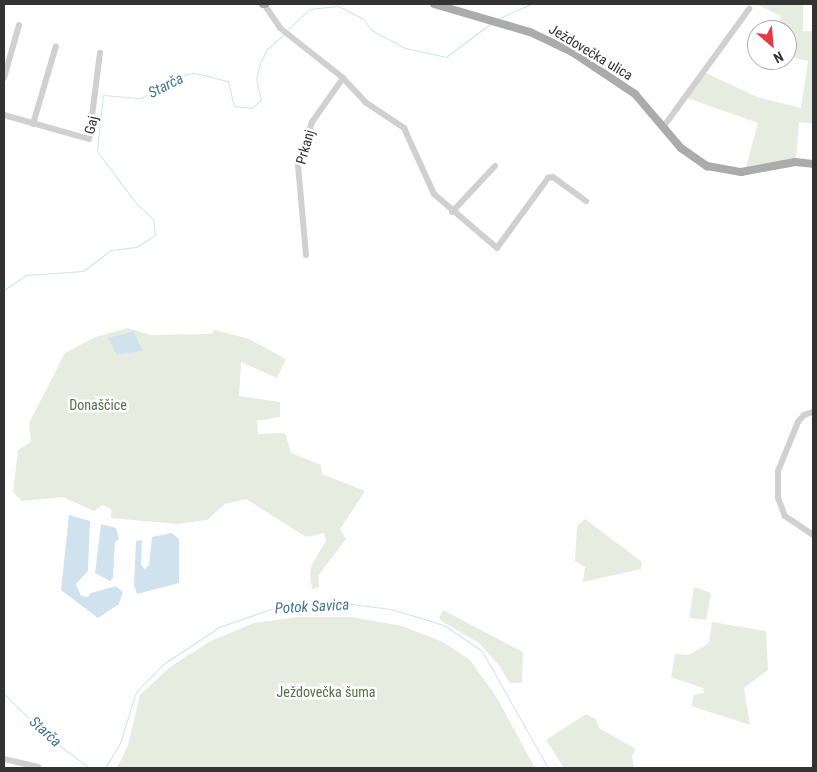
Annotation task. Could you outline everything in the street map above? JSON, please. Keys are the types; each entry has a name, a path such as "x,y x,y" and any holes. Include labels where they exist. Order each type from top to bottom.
{"main road":[{"name":"Ježdovečka ulica","path":"434,4 494,21 552,41 609,75 641,100 686,152 716,168 741,172 795,162 813,164"}],"street":[{"path":"264,4 282,29 343,78 365,102 404,128 434,194 452,212 497,248 545,180 553,178 586,201"},
{"path":"664,126 748,8"},
{"path":"4,78 19,24"},
{"path":"33,124 56,46"},
{"name":"Gaj","path":"4,115 89,140 100,53"},
{"name":"Prkanj","path":"306,256 298,166 312,122 343,78"},
{"path":"452,212 496,166"},
{"path":"813,412 804,415 798,422 778,471 778,498 785,516 813,535"},
{"path":"4,759 38,767"}],"green space":[{"path":"756,4 803,4 803,31 813,31 813,124 799,122 796,159 746,167 758,123 687,98 706,73 757,97 801,108 808,61 797,58 797,20 780,20 781,16"},
{"name":"Donaščice","path":"128,328 151,335 211,334 215,330 249,339 286,359 277,378 241,362 239,396 280,402 280,417 257,421 258,434 285,433 291,453 321,465 322,474 365,491 340,529 346,539 318,576 319,587 312,589 310,575 311,566 326,541 324,533 306,537 246,499 225,504 207,520 178,524 111,518 111,509 102,505 94,511 63,497 22,501 13,492 18,450 31,442 29,423 65,353 95,337","holes":["134,331 143,351 117,355"]},
{"path":"585,519 642,562 641,569 583,582 585,567 575,561 577,526"},
{"path":"694,587 711,593 706,620 689,618"},
{"path":"443,610 523,652 522,683 510,683 498,664 479,643 443,622 439,618"},
{"name":"Ježdovečka šuma","path":"298,617 351,617 402,626 443,642 470,660 497,698 535,768 117,768 128,745 140,695 170,667 211,641 254,623"},
{"path":"712,622 766,631 768,670 744,688 750,725 691,706 694,695 704,693 703,688 671,677 675,654 689,655 709,643"},
{"path":"586,714 596,719 599,728 636,749 632,756 634,768 564,768 546,740"}],"water":[{"path":"134,331 143,351 117,355 108,338"},
{"path":"69,515 90,521 88,571 76,584 81,596 88,597 91,593 116,586 123,592 119,604 98,618 61,590"},
{"path":"101,524 116,528 119,539 115,542 113,578 110,581 95,573"},
{"path":"172,533 179,539 179,583 137,594 134,585 136,541 142,540 141,565 145,569 149,565 152,537"}],"waterway":[{"name":"Starča","path":"497,19 531,4"},
{"name":"Starča","path":"286,31 310,9 338,6 363,19 373,31 405,48 446,57 490,24"},
{"name":"Starča","path":"4,290 26,275 83,271 111,250 136,247 155,235 153,219 136,203 97,151 103,95 141,98 186,74 195,73 228,81 234,106 252,108 261,100 256,79 260,63 267,49 284,34"},
{"name":"Potok Savica","path":"105,768 120,743 136,692 162,665 219,627 271,609 344,603 391,609 444,625 482,651 548,768"},
{"name":"Starča","path":"4,694 46,735 89,768"}]}
